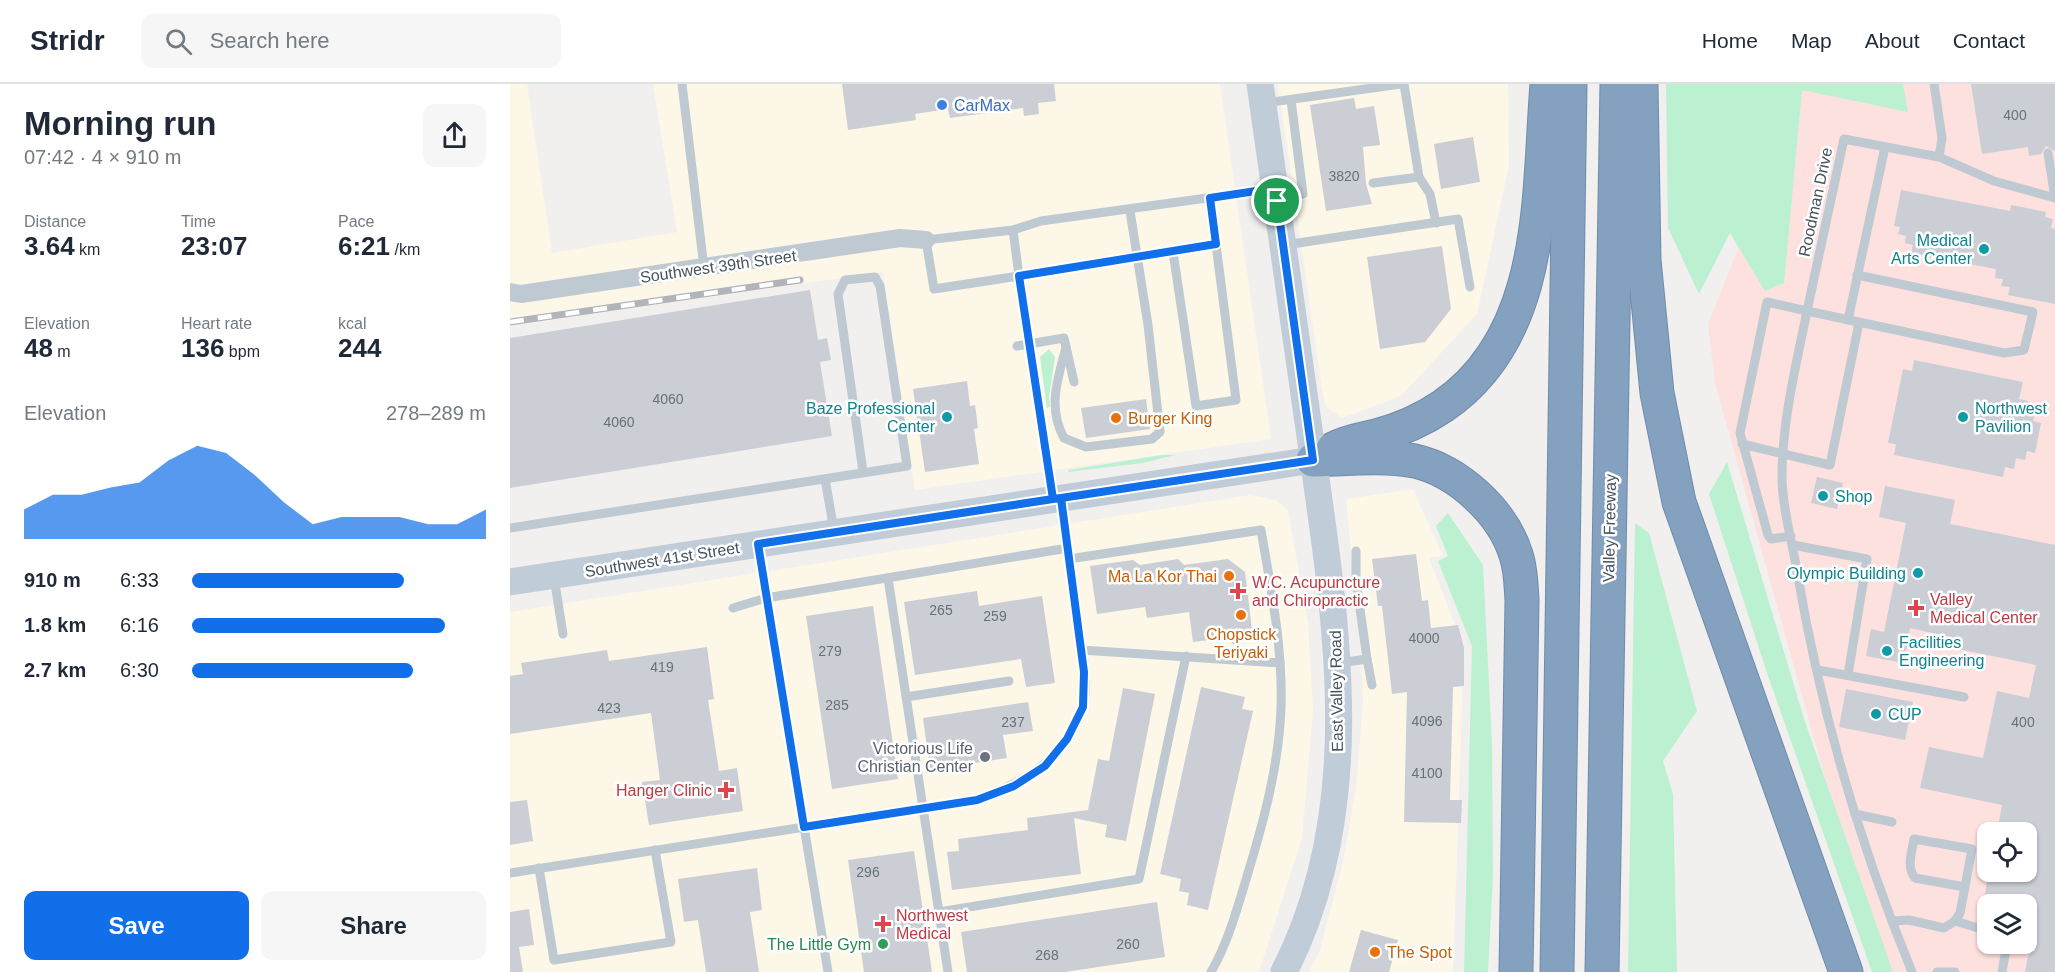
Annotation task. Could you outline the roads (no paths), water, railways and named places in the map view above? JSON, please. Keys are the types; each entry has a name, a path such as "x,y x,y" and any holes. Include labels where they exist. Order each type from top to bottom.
{"highway":[{"path":"1313,460 1350,441 1378,436 1443,406 1473,381 1506,337 1523,290 1535,245 1547,84"},
{"path":"1557,972 1570,84"},
{"path":"1589,972 1603,84"},
{"name":"Valley Freeway","path":"1602,972 1617,84"},
{"path":"1641,84 1644,260 1657,393 1679,502 1846,972"},
{"path":"1313,460 1414,461 1434,468 1481,498 1497,517 1516,554 1522,611 1516,972"}],"main road":[{"name":"East Valley Road","path":"1262,94 1313,460 1344,576 1348,616 1337,663 1340,735 1332,816 1311,905 1284,972"},
{"name":"Southwest 41st Street","path":"510,582 1313,460"}],"street":[{"name":"Southwest 39th Street","path":"510,292 521,294 900,238 926,240"}],"lane":[{"path":"682,84 704,268"},
{"path":"1262,94 1291,100 1403,84 1419,177 1430,194 1436,223"},
{"path":"1934,84 1942,138 1939,157"},
{"path":"1216,244 934,289 926,240 1013,230 1041,222 1210,198 1303,194 1291,100"},
{"name":"Roodman Drive","path":"1806,311 1844,140 1939,157 1994,182 2055,198"},
{"path":"1848,320 1885,147"},
{"path":"2048,153 2055,198"},
{"path":"1373,183 1419,177"},
{"path":"1173,252 1196,406 1236,400 1210,198"},
{"path":"1066,347 1054,395 1057,426 1064,438 1073,444 1086,447 1152,439 1160,432 1154,370 1130,211"},
{"path":"1283,245 1458,219 1470,286"},
{"path":"510,873 977,800 1014,786 1045,766 1067,739 1083,707 1084,672 1068,548 1029,344 1013,230"},
{"path":"1848,675 1867,559 1792,540 1771,539 1742,444 1740,433 1767,302 2004,353 2025,350 2033,312 1857,275"},
{"path":"510,528 907,466 880,286 875,277 866,276 844,280 838,294 862,472"},
{"path":"1806,311 1783,437 1782,480 1818,670 1844,781 1912,972"},
{"path":"1742,444 1830,465 1859,323"},
{"path":"1017,346 1064,338 1074,382"},
{"path":"825,479 834,532"},
{"path":"1069,560 1261,530 1276,614 1280,663 1281,710 1274,775 1238,908 1211,972"},
{"path":"758,544 828,972"},
{"path":"733,608 766,598 1068,548"},
{"path":"1344,576 1356,551"},
{"path":"553,575 563,634"},
{"path":"888,578 948,972"},
{"path":"1348,616 1367,659 1372,685"},
{"path":"1081,650 1280,663"},
{"path":"939,912 1139,879 1186,657"},
{"path":"1337,663 1367,659"},
{"path":"1818,670 1964,696"},
{"path":"906,697 1009,681"},
{"path":"1855,814 1892,822"},
{"path":"1892,921 1909,920 1944,928 1955,921 1960,913 1965,887 1972,849 1914,839 1910,865 1915,878 1965,887"},
{"path":"539,868 554,960 671,942 655,850"},
{"path":"1955,921 1977,928"},
{"path":"2002,972 2005,954"},
{"path":"1937,972 1955,972"}],"railway":[{"path":"510,322 800,280"}],"place":[{"name":"CarMax","path":"942,105"},
{"name":"Medical Arts Center","path":"1984,249"},
{"name":"Baze Professional Center","path":"947,417"},
{"name":"Northwest Pavilion","path":"1963,417"},
{"name":"Burger King","path":"1116,418"},
{"name":"Shop","path":"1823,496"},
{"name":"Olympic Building","path":"1918,573"},
{"name":"Ma La Kor Thai","path":"1229,576"},
{"name":"W.C. Acupuncture and Chiropractic","path":"1238,591"},
{"name":"Valley Medical Center","path":"1916,608"},
{"name":"Chopstick Teriyaki","path":"1241,615"},
{"name":"Facilities Engineering","path":"1887,651"},
{"name":"CUP","path":"1876,714"},
{"name":"Victorious Life Christian Center","path":"985,757"},
{"name":"Hanger Clinic","path":"726,790"},
{"name":"Northwest Medical","path":"883,924"},
{"name":"The Little Gym","path":"883,944"},
{"name":"The Spot","path":"1375,952"}]}
